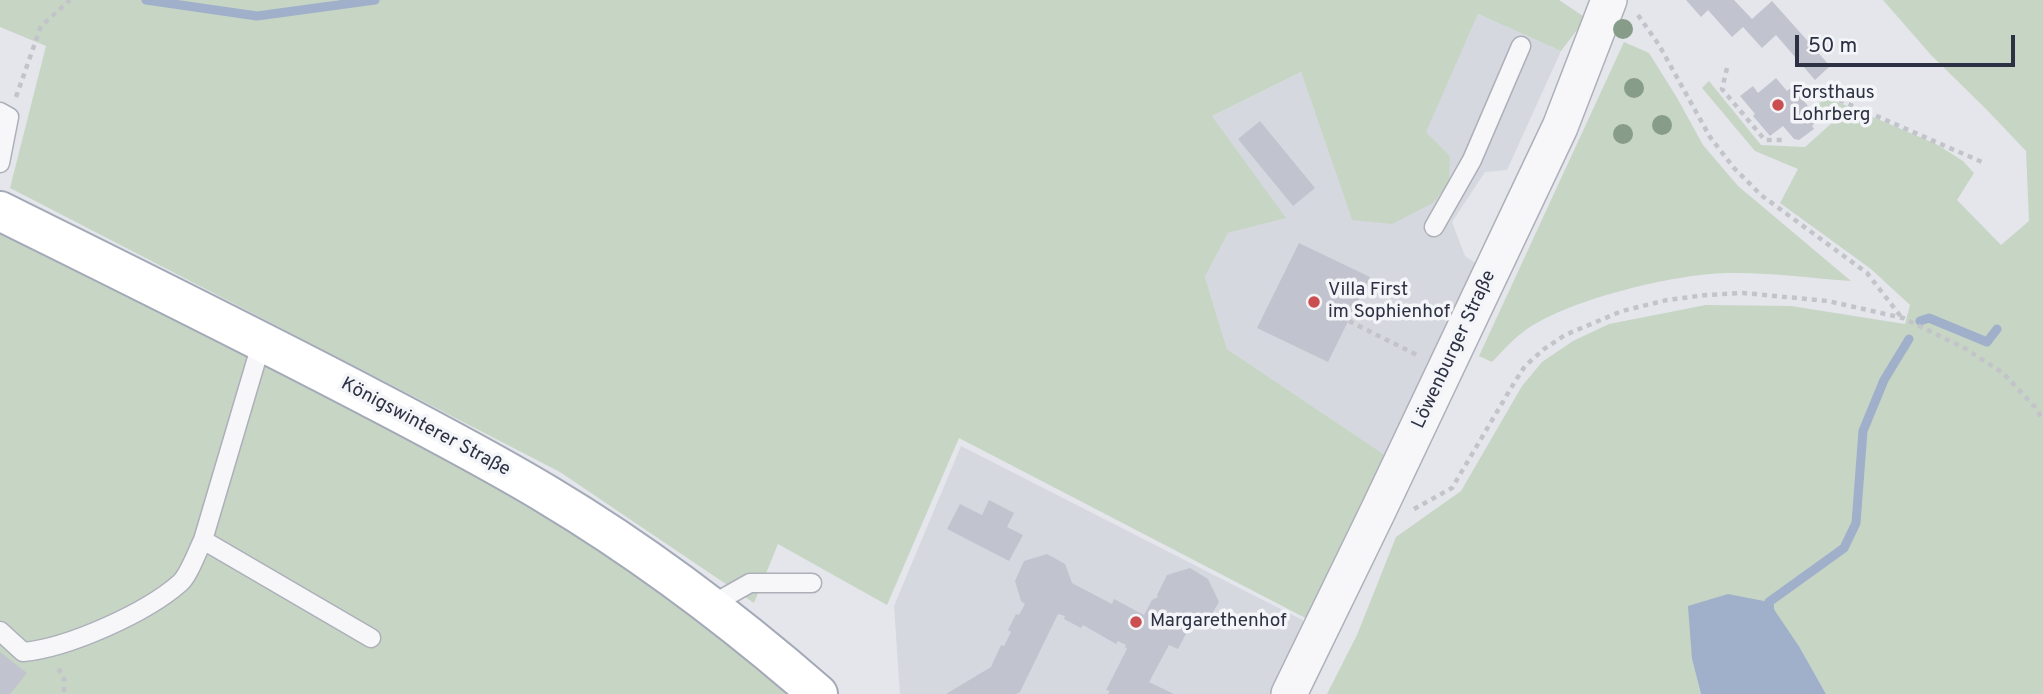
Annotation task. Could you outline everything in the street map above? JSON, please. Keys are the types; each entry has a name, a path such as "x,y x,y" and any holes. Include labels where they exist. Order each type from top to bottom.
{"main road":[{"name":"Königswinterer Straße","path":"0,211 262,341 546,494 638,553 711,605 818,694"}],"street":[{"name":"Löwenburger Straße","path":"1289,694 1378,512 1480,279 1622,6"}],"lane":[{"path":"1434,227 1472,160 1521,46"},
{"path":"0,163 5,114"},
{"path":"0,631 23,652 41,650 134,615 183,582 203,540 262,341"},
{"path":"203,540 371,638"},
{"path":"711,605 750,583 812,583"}],"path":[{"path":"5,114 41,26 70,0"},
{"path":"1622,6 1659,45 1710,137 1734,168 1761,195 1867,273 1903,318"},
{"path":"1727,68 1722,89 1765,140 1783,140"},
{"path":"1821,92 1982,162"},
{"path":"1378,512 1394,520 1452,488 1525,366 1544,349 1566,335 1622,311 1693,297 1743,293 1828,301 1903,318 1966,349 2003,373 2043,419"},
{"path":"1349,321 1416,355"}],"shaded area":[{"path":"1478,14 1561,51 1507,170 1485,172 1452,222 1465,256 1480,266 1385,455 1227,349 1205,277 1228,233 1285,218 1212,116 1301,72 1352,220 1450,156 1425,132"},
{"path":"961,446 1310,624 1275,694 900,694 894,606"}],"green space":[{"path":"0,0 1559,0 1586,18 1561,51 1478,14 1426,132 1450,156 1449,183 1433,203 1392,224 1352,220 1301,72 1212,116 1286,218 1228,233 1205,277 1227,349 1385,455 1315,623 959,438 887,605 778,544 754,603 560,472 10,188 46,46 0,27"},
{"path":"1883,0 2043,0 2043,694 1826,694 1800,648 1692,659 1701,694 1327,694 1357,635 1396,537 1461,491 1522,386 1542,362 1573,341 1609,324 1706,305 1791,306 1905,324 1910,305 1871,269 1780,203 1798,169 1755,151 1702,88 1709,81 1761,145 1805,147 1833,122 1818,105 1826,97 1936,144 1963,161 1974,173 1957,200 2001,245 2029,221 2026,151 1931,55"},
{"path":"1624,42 1649,53 1703,145 1738,186 1851,281 1727,273 1650,284 1565,309 1542,320 1519,335 1492,362 1479,356"},
{"path":"0,221 538,501 796,694 0,694"}],"water":[{"path":"1728,594 1769,602 1800,648 1826,694 1701,694 1692,659 1688,606"}],"building":[{"path":"1686,0 1734,0 1752,19 1772,1 1830,66 1815,80 1776,35 1762,48 1743,27 1732,37 1708,10 1701,17"},
{"name":"Forsthaus Lohrberg","path":"1776,78 1787,91 1792,87 1819,119 1812,126 1814,129 1799,140 1794,139 1783,126 1770,136 1740,96 1753,86 1758,93"},
{"path":"1260,121 1315,188 1293,206 1238,139"},
{"name":"Villa First im Sophienhof","path":"1299,243 1370,277 1328,362 1257,328"},
{"path":"989,500 1014,513 1007,527 1023,535 1009,561 947,529 960,504 982,515"},
{"name":"Margarethenhof","path":"1047,554 1065,564 1072,583 1112,604 1114,599 1144,615 1152,600 1158,597 1167,575 1190,568 1208,579 1219,602 1209,619 1189,628 1178,649 1169,645 1149,682 1174,694 1108,694 1110,691 1106,690 1127,649 1126,645 1118,641 1116,644 1058,614 1020,692 946,694 991,667 1001,645 1004,646 1011,632 1008,630 1016,614 1019,615 1025,604 1021,601 1015,581 1024,561"},
{"path":"0,652 27,673 10,694 0,694"}],"waterway":[{"path":"146,0 257,16 375,0"},
{"path":"1920,321 1929,318 1987,342 1997,329"},
{"path":"1770,613 1769,602 1844,548 1856,523 1863,431 1884,380 1909,339"}],"place":[{"name":"Forsthaus Lohrberg","path":"1778,105"},
{"name":"Villa First im Sophienhof","path":"1314,302"},
{"name":"Margarethenhof","path":"1136,622"}]}
